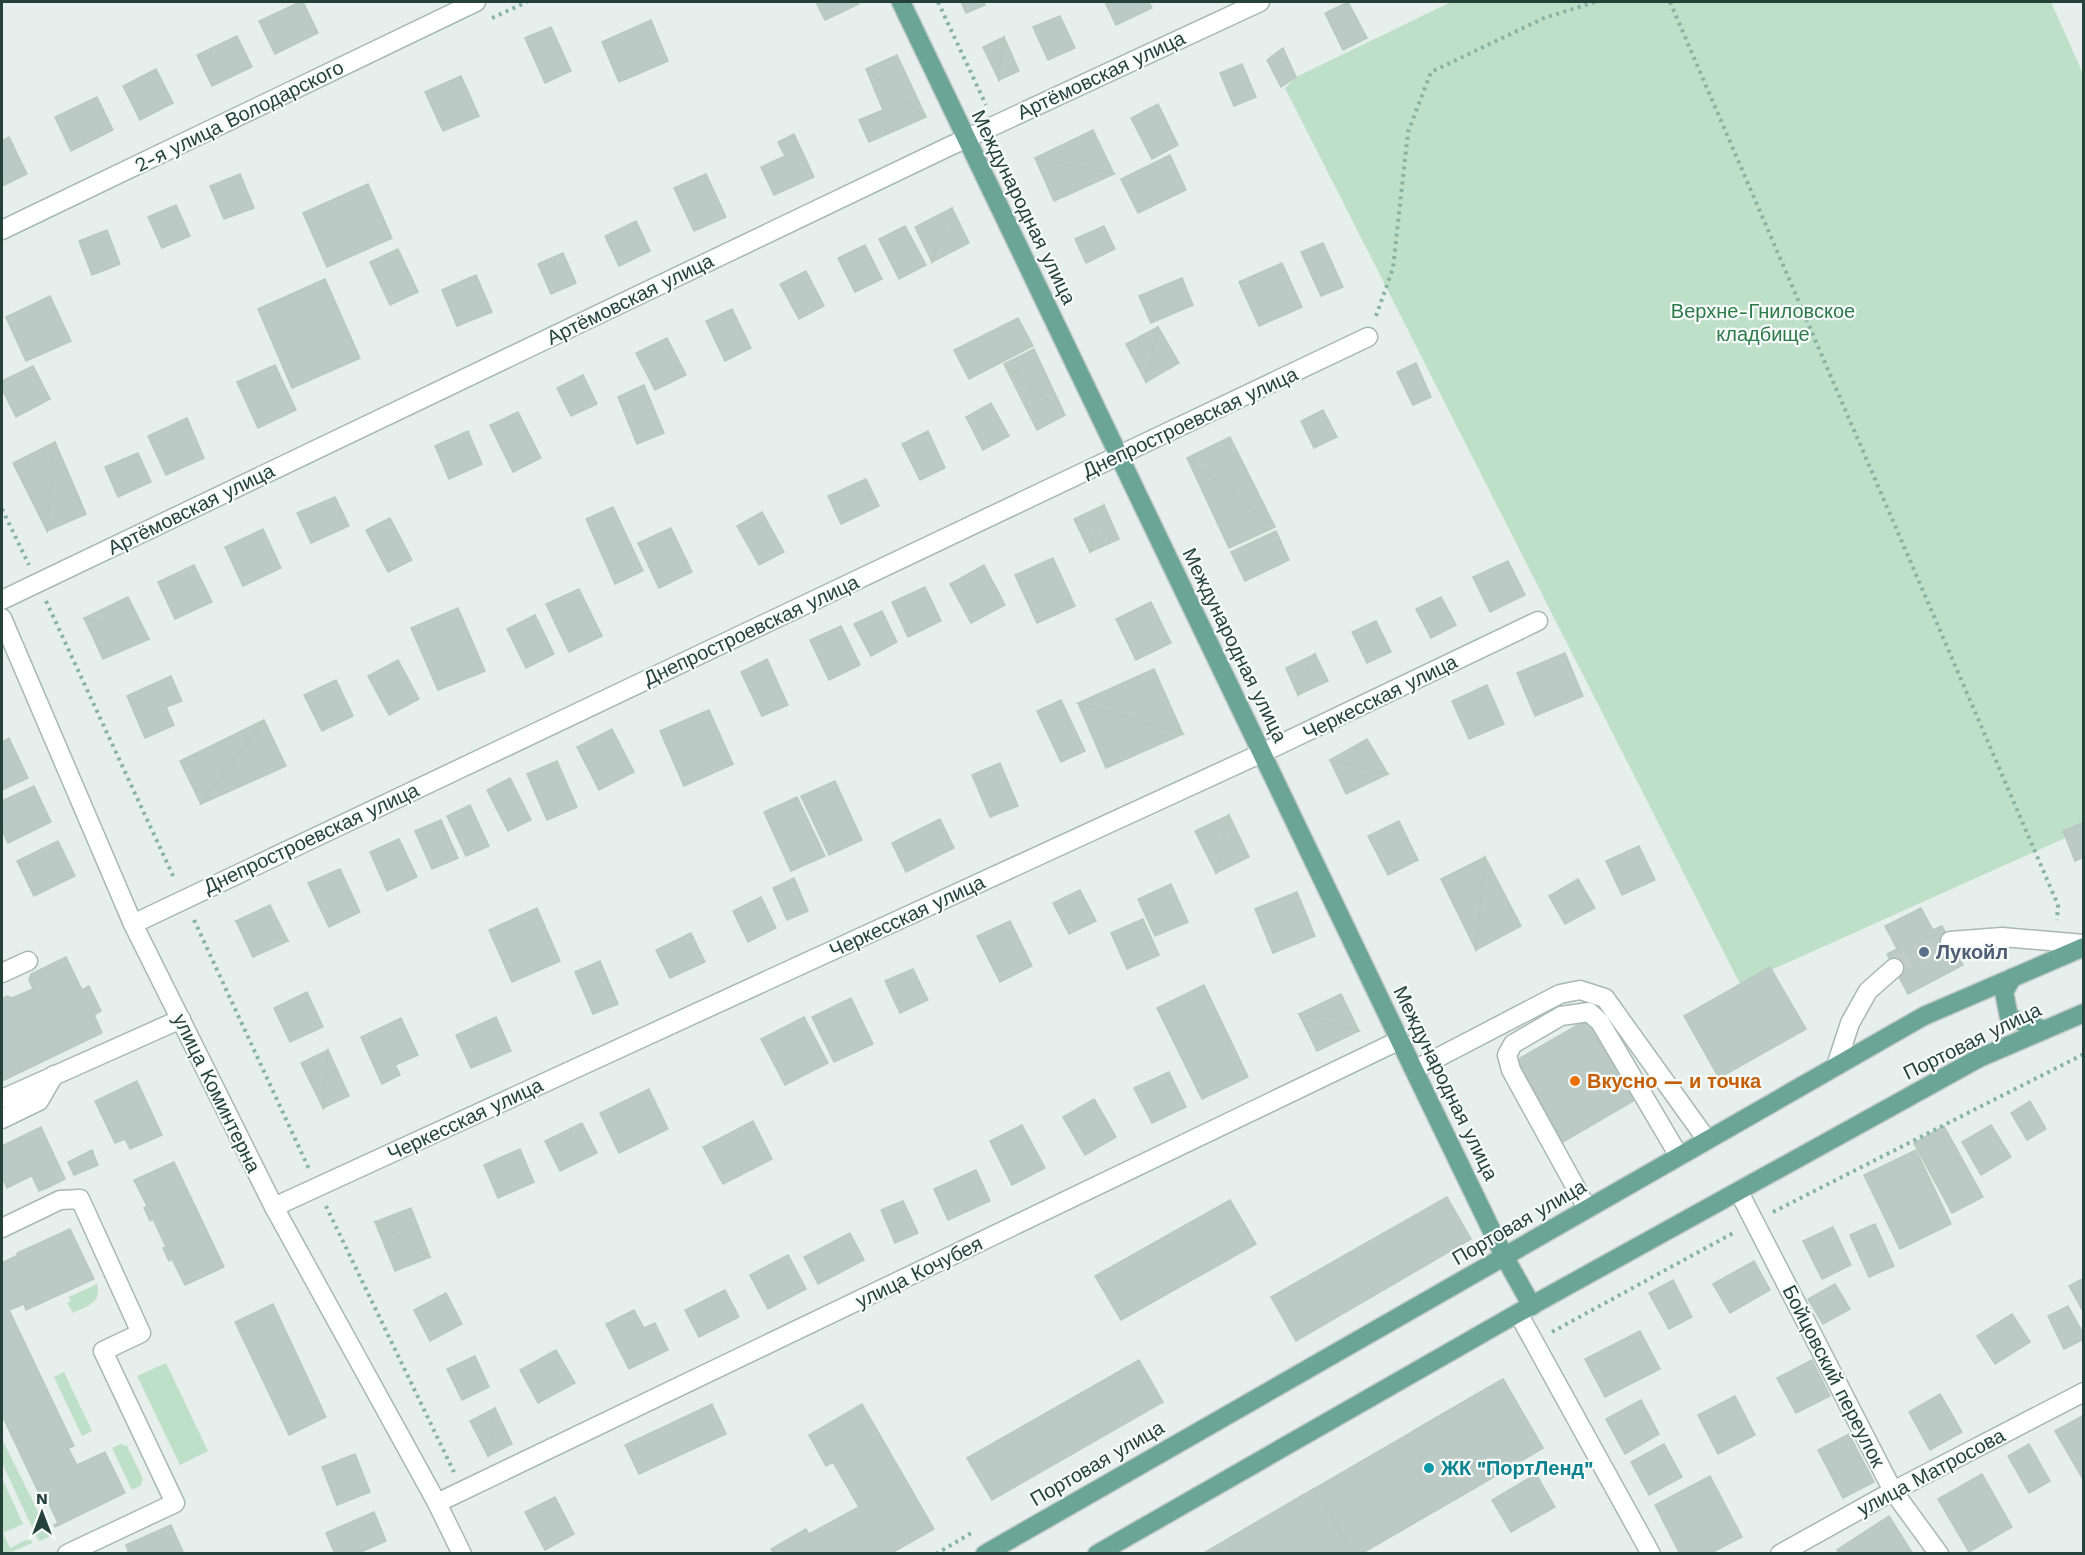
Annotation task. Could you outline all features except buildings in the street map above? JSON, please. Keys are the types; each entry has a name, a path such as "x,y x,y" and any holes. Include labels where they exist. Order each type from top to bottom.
{"main road":[{"name":"Международная улица","path":"901,2 1504,1256 1525,1309"},
{"name":"Портовая улица","path":"985,1554 1924,1016 2084,946"},
{"path":"2012,978 2004,992 2009,1017 2044,1030"},
{"name":"Портовая улица","path":"1097,1554 1525,1309 1979,1058 2084,1013"}],"street":[{"name":"2-я улица Володарского","path":"2,230 476,2"},
{"name":"Артёмовская улица","path":"2,600 967,138 1260,2"},
{"name":"Днепростроевская улица","path":"133,924 1368,337"},
{"name":"улица Коминтерна","path":"2,618 133,924 274,1207 437,1503 462,1554"},
{"name":"Черкесская улица","path":"274,1207 1262,753 1538,621"},
{"path":"1950,941 2002,937 2084,946"},
{"path":"2,973 28,960"},
{"path":"1836,1066 1850,1023 1868,992 1894,968"},
{"path":"1414,1070 1560,994 1580,990 1605,998 1707,1140"},
{"path":"1587,1208 1510,1070 1507,1055 1513,1044 1561,1016 1589,1012 1600,1022 1679,1156"},
{"path":"2,1099 181,1019"},
{"name":"улица Кочубея","path":"437,1503 1400,1040"},
{"path":"2,1119 39,1101 54,1075"},
{"name":"Бойцовский переулок","path":"1739,1192 1893,1491 1939,1554"},
{"path":"2,1228 60,1200 80,1199 141,1333 103,1351 174,1503 67,1554"},
{"name":"Международная улица","path":"1525,1309 1533,1342 1651,1554"},
{"name":"улица Матросова","path":"1780,1554 1893,1491 2084,1392"}],"path":[{"path":"938,2 995,125"},
{"path":"1368,337 1393,268 1408,132 1431,72 1544,18 1594,2"},
{"path":"1670,2 2058,905 2057,942"},
{"path":"2,509 317,1187 463,1491"},
{"path":"1533,1342 1755,1221 2084,1054"}],"green space":[{"name":"Верхне-Гниловское кладбище","path":"1451,2 2051,2 2084,76 2083,830 1740,984 1285,88 1296,77"},
{"path":"97,1284 95,1300 73,1313 67,1303 71,1301 69,1297"},
{"path":"166,1363 208,1451 180,1465 137,1376"},
{"path":"64,1372 92,1431 82,1436 54,1377"},
{"path":"2,1439 50,1536 40,1541 2,1463"},
{"path":"121,1444 127,1446 143,1479 141,1485 132,1490 112,1448"},
{"path":"2,1478 23,1524 3,1533 10,1548 30,1538 32,1543 9,1553 2,1553"}],"tunnel":[{"path":"1894,968 1900,963 1950,941"}],"place":[{"name":"Лукойл","path":"1924,952"},
{"name":"Вкусно — и точка","path":"1575,1081"},
{"name":"ЖК \"ПортЛенд\"","path":"1429,1468"}]}
